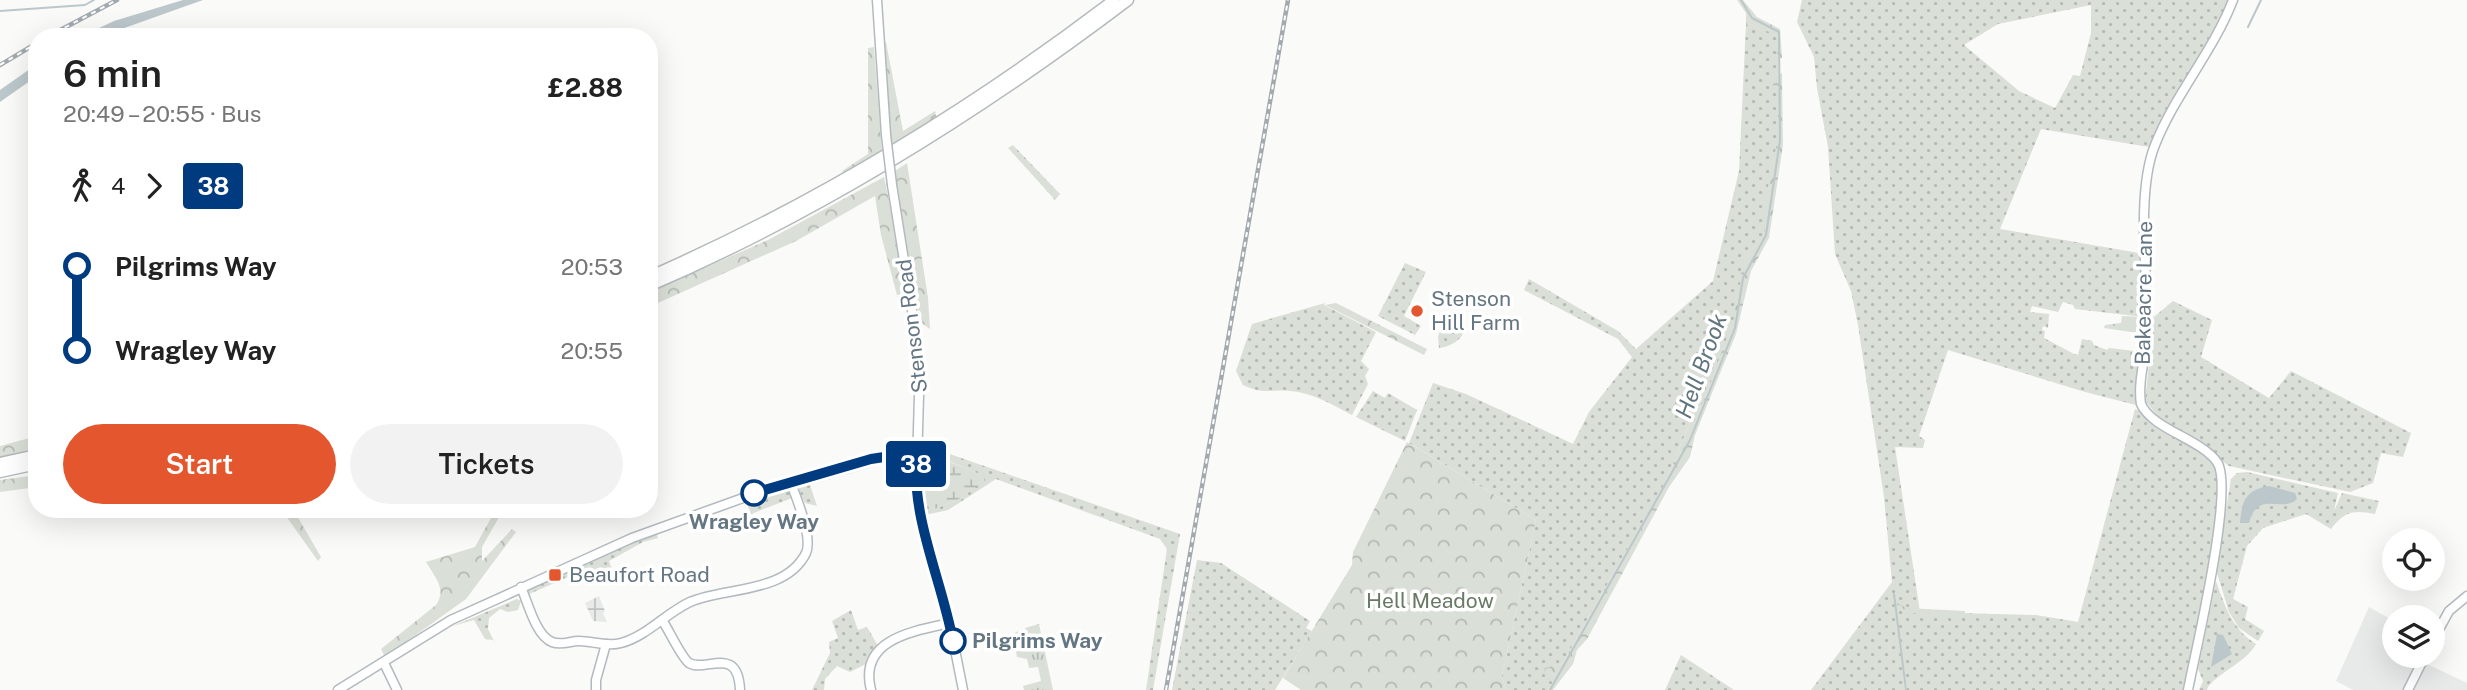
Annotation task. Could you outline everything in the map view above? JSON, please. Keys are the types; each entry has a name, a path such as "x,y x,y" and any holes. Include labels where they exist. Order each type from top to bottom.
{"highway":[{"path":"658,272 749,230 896,150 1040,54 1114,0"},
{"path":"658,282 800,214 899,158 1062,50 1128,0"},
{"path":"0,463 28,457"},
{"path":"0,472 28,466"}],"street":[{"name":"Stenson Road","path":"877,0 886,135 920,361 916,499 950,623 963,690"},
{"name":"Bakeacre Lane","path":"2188,690 2215,552 2222,476 2212,457 2149,414 2141,404 2148,326 2144,280 2147,185 2154,146 2224,22 2233,0"},
{"path":"338,690 442,625 521,587 655,529 790,481 871,459 917,452"},
{"path":"521,587 547,640 560,645 580,641 606,644 625,642 699,598 757,588 799,562 806,553 808,542 790,481"},
{"path":"2445,618 2449,611 2467,596"},
{"path":"662,620 687,661 699,666 717,662 726,664 738,677 740,690"},
{"path":"871,690 870,667 885,643 897,636 950,623"},
{"path":"596,690 596,680 606,644"},
{"path":"384,663 397,690"},
{"path":"2408,690 2419,668"}],"shaded area":[{"path":"183,0 203,0 124,28 99,28"},
{"path":"28,70 28,82 0,102 0,90"},
{"path":"2269,486 2295,493 2297,499 2291,503 2264,504 2253,513 2249,523 2240,523 2244,502 2250,493"},
{"path":"599,596 607,622 593,621 585,603"},
{"path":"2369,607 2382,614 2382,668 2414,668 2403,690 2353,690 2336,681"},
{"path":"2217,634 2223,635 2232,654 2211,667"},
{"path":"2425,668 2435,668 2467,683 2467,690 2414,690"}],"green space":[{"path":"1737,0 1743,0 1757,17 1780,29 1782,58 1777,58 1778,35 1746,24 1746,13"},
{"path":"1802,0 2228,0 2210,38 2149,147 2041,129 2000,229 2139,253 2144,317 2075,309 2073,305 2063,302 2058,312 2032,306 2030,312 2049,314 2048,328 2043,326 2042,330 2045,331 2044,338 2074,354 2078,355 2082,339 2092,341 2094,345 2107,350 2109,348 2142,352 2136,405 1948,350 1919,436 1925,440 1923,448 1895,447 1920,612 2036,615 2078,622 2135,409 2149,414 2212,457 2219,466 2217,536 2187,690 1907,690 1894,596 1905,690 1811,690 1892,582 1884,497 1858,325 1851,291 1835,254 1828,147 1814,57 1797,22","holes":["2091,5 2091,33 2080,76 2073,75 2055,108 2019,91 1964,45 1998,24"]},
{"path":"1746,24 1778,34 1780,140 1766,235 1743,278 1736,328 1704,400 1693,415 1666,481 1562,664 1545,669 1553,683 1548,690 1506,690 1502,676 1536,520 1409,443 1433,383 1466,394 1573,444 1589,412 1632,357 1618,339 1524,290 1529,279 1618,331 1636,349 1713,281 1739,171"},
{"path":"886,42 903,131 935,111 937,119 890,147 880,43"},
{"path":"874,47 882,151 843,173 842,171 868,154 868,48"},
{"path":"1782,73 1783,145 1769,238 1751,271 1736,334 1695,435 1690,457 1669,487 1587,639 1577,650 1573,664 1553,690 1548,690 1553,683 1544,674 1545,668 1562,664 1666,481 1693,415 1704,400 1735,315 1735,299 1739,292 1742,265 1751,247 1763,237 1767,217 1763,210 1778,138 1778,87 1773,85 1770,79"},
{"path":"1013,145 1060,194 1055,200 1008,148"},
{"path":"907,163 928,298 930,329 920,322 896,184 895,171"},
{"path":"884,177 908,292 897,295 881,235 875,196 796,241 658,303 658,288 768,240"},
{"path":"1405,263 1426,272 1404,316 1421,326 1415,335 1378,316"},
{"path":"2173,301 2212,320 2201,357 2269,398 2291,371 2411,433 2403,457 2381,453 2373,483 2350,492 2229,466 2159,417 2145,401 2154,317"},
{"path":"1325,303 1324,305 1376,332 1361,361 1369,369 1365,376 1368,384 1352,415 1307,394 1262,391 1243,385 1236,371 1252,324"},
{"path":"1336,303 1427,349 1424,355 1325,305"},
{"path":"1455,315 1464,319 1462,335 1450,345 1439,348 1438,336 1448,318"},
{"path":"2122,316 2144,317 2144,334 2104,328 2105,325 2121,323"},
{"path":"1373,391 1385,398 1388,393 1417,410 1405,441 1356,417"},
{"path":"28,438 28,451 0,459 0,446"},
{"name":"Hell Meadow","path":"1407,442 1536,520 1502,676 1506,690 1301,690 1283,678 1352,565 1353,552"},
{"path":"921,444 1180,534 1153,690 1146,690 1167,549 1160,539 996,479 948,510 925,515 919,494","holes":["927,454 984,476 959,499 932,510 929,508"]},
{"path":"927,453 985,476 984,481 959,499 932,510 929,508 920,478"},
{"path":"904,458 810,485 817,506 805,503 797,487 800,481 883,459"},
{"path":"2247,472 2338,493 2334,511 2342,493 2379,501 2375,514 2350,513 2331,529 2306,514 2263,528 2247,546 2233,599 2248,607 2245,619 2264,631 2258,641 2239,628 2229,612 2216,570 2231,479 2237,473"},
{"path":"28,476 28,488 0,492 0,480"},
{"path":"782,487 787,488 792,498 751,514 745,499"},
{"path":"287,518 298,518 321,557 318,561"},
{"path":"491,518 499,518 482,547 482,561 512,529 516,532 466,599 385,657 381,649 436,605 439,599 440,588 426,562 475,547"},
{"path":"656,532 658,538 643,542 609,561 612,569 582,571 527,595 530,587"},
{"path":"1197,560 1221,563 1310,621 1306,628 1312,631 1275,690 1172,690"},
{"path":"2216,581 2235,624 2256,644 2207,690 2199,690 2203,681 2198,669"},
{"path":"517,599 521,601 518,610 508,612 500,609 489,618 488,629 496,645 493,640 485,639 474,620 453,626"},
{"path":"1897,603 1906,608 1965,611 1965,615 1905,613 1897,608"},
{"path":"851,610 858,630 867,627 878,646 868,663 850,672 837,666 825,679 824,690 812,690 830,653 829,642 838,638 832,621"},
{"path":"1039,624 1053,690 1024,690 1023,686 1041,681 1038,667 1029,668 1027,659 1017,657 1013,634 1022,629 1024,634 1027,634 1025,628"},
{"path":"1681,655 1734,690 1665,690"}],"waterway":[{"path":"0,11 85,5 94,0"},
{"name":"Hell Brook","path":"1550,690 1690,440 1735,328 1743,278 1766,235 1780,140 1779,32 1752,18 1741,0"},
{"path":"2248,27 2261,0"},
{"path":"1894,594 1906,690"}],"railway":[{"path":"64,28 117,0"},
{"path":"1166,690 1288,0"},
{"path":"0,65 28,48"}],"bus line":[{"name":"38","path":"754,493 871,459 917,452 916,499 945,599 953,641"}],"place":[{"name":"Stenson Hill Farm","path":"1417,311"},
{"name":"Wragley Way","path":"754,493"},
{"name":"Beaufort Road","path":"555,575"},
{"name":"Pilgrims Way","path":"953,641"}]}
